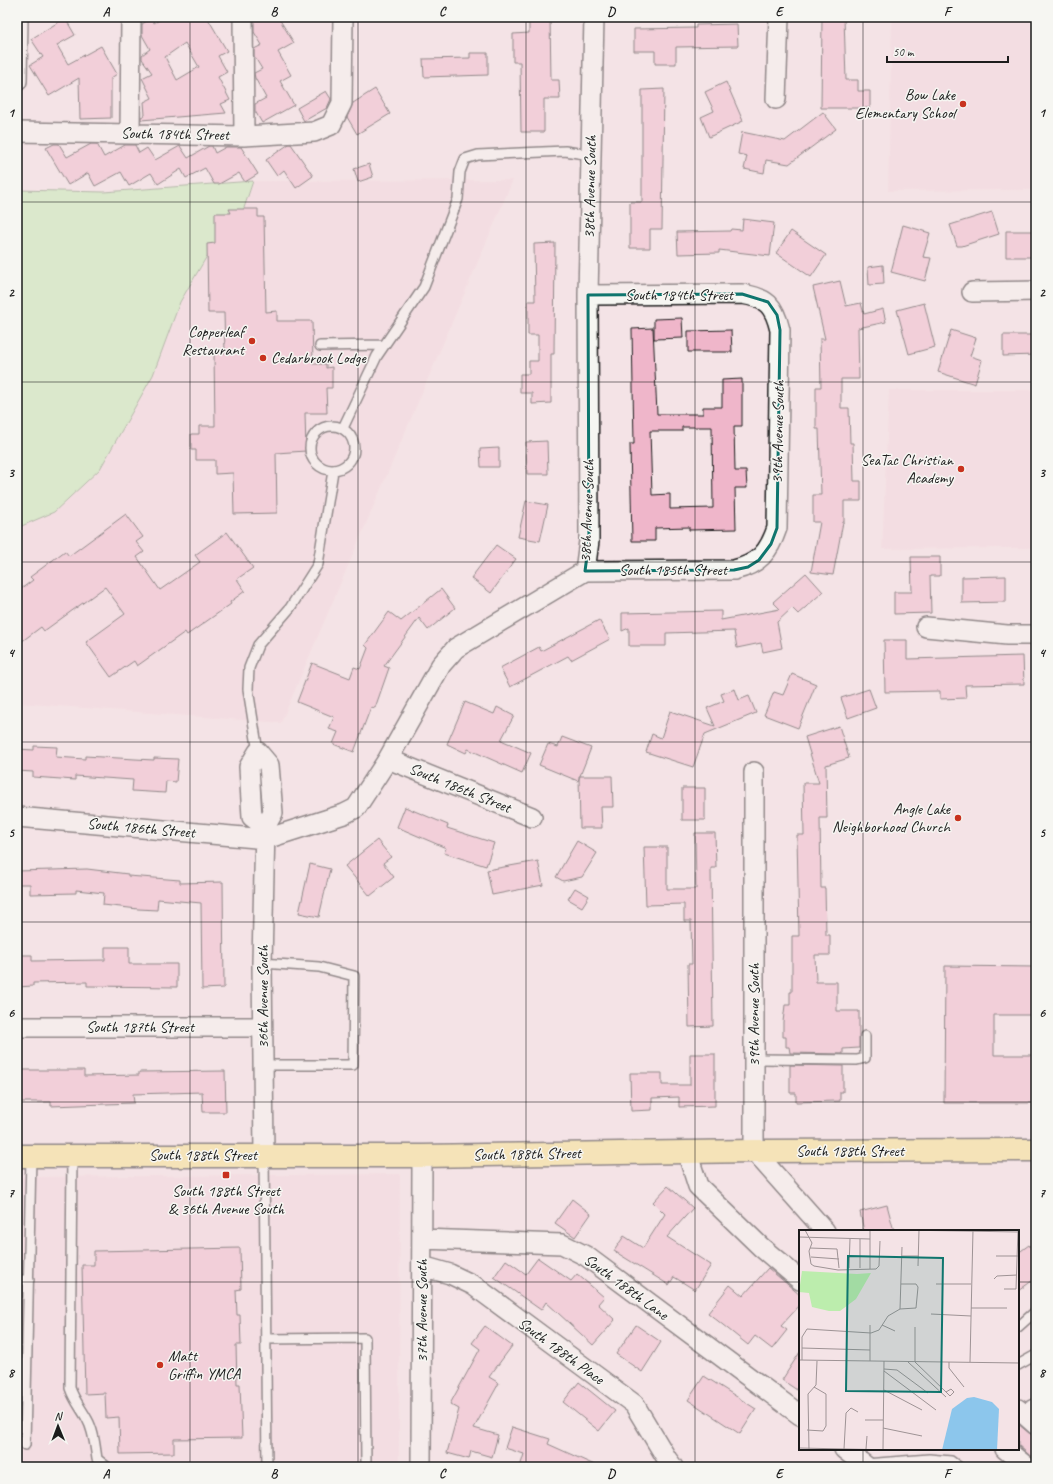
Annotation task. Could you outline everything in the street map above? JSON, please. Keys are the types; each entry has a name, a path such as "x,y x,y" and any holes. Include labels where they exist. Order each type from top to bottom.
{"main road":[{"name":"South 188th Street","path":"24,1155 422,1156 754,1151 1036,1150"}],"street":[{"path":"17,81 18,17"},
{"path":"130,134 131,17"},
{"path":"243,17 244,136"},
{"name":"South 184th Street","path":"17,132 244,136 314,132 331,125 342,103 343,17"},
{"name":"38th Avenue South","path":"265,833 344,814 356,808 388,759 441,665 456,648 585,571 589,541 588,295 594,17"},
{"path":"776,99 779,17"},
{"path":"972,292 1036,291"},
{"name":"South 184th Street","path":"588,295 742,294 755,296 768,302"},
{"name":"39th Avenue South","path":"759,560 771,544 777,528 780,330 777,315 768,302"},
{"name":"South 185th Street","path":"585,571 734,570 748,567 759,560"},
{"path":"926,626 1007,635 1036,635"},
{"path":"258,752 249,767 252,817 265,833"},
{"name":"South 186th Street","path":"388,759 532,817"},
{"name":"39th Avenue South","path":"754,772 754,1151"},
{"name":"South 186th Street","path":"17,817 265,833"},
{"name":"36th Avenue South","path":"264,1155 262,964 265,833"},
{"name":"South 187th Street","path":"17,1027 262,1027"},
{"path":"754,1151 824,1230"},
{"path":"687,1152 698,1186 761,1247 799,1279"},
{"name":"37th Avenue South","path":"421,1467 422,1156"},
{"name":"South 188th Lane","path":"422,1239 562,1244 586,1256 799,1414"},
{"name":"South 188th Place","path":"422,1266 450,1274 473,1285 634,1404 667,1459 674,1467"},
{"path":"1025,1408 1036,1425"},
{"path":"845,1450 865,1466"},
{"path":"1006,1450 1026,1467"}],"lane":[{"path":"343,428 377,356 424,287 458,200 460,172 465,159 478,155 565,151 591,155"},
{"path":"320,346 384,345"},
{"path":"324,427 343,428 354,442 353,455 349,463 333,471 316,463 310,456 310,444 317,432 324,427"},
{"path":"258,752 248,689 249,668 258,645 290,608 318,564 333,471"},
{"path":"262,964 319,967 354,976 352,1065 263,1065"},
{"path":"754,1059 857,1060 865,1058 866,1036"},
{"path":"24,1155 29,1280 25,1445"},
{"path":"72,1155 70,1388 75,1401 88,1420 93,1435 96,1459 107,1467"},
{"path":"264,1155 267,1467"},
{"path":"17,1280 29,1280"},
{"path":"1019,1326 1036,1312"},
{"path":"266,1339 365,1338 366,1467"},
{"path":"1019,1364 1036,1355"},
{"path":"865,1466 929,1459 951,1461 959,1467"}],"highlighted area":[{"path":"742,294 768,302 777,315 780,330 777,528 771,544 759,560 748,567 734,570 585,571 589,541 588,295"}],"shaded area":[{"name":"Bow Lake Elementary School","path":"892,17 1036,17 1036,190 888,191"},
{"path":"513,180 281,723 17,703 17,528 54,512 100,469 152,375 180,302 207,256 235,235 253,181"},
{"name":"SeaTac Christian Academy","path":"889,390 1036,390 1036,548 882,549"},
{"path":"400,1174 399,1467 17,1467 17,1177"}],"green space":[{"path":"253,181 235,235 207,256 180,302 153,375 100,469 54,512 17,528 17,190 104,192"}],"building":[{"path":"165,17 207,17 227,51 218,56 227,72 218,77 230,100 221,104 226,113 141,120 141,117 145,115 144,102 152,98 142,78 152,73 142,59 142,55 150,49 142,35 142,24 152,18 154,23","holes":["185,43 199,67 177,80 165,57"]},
{"path":"257,17 278,17 294,43 278,52 291,75 280,81 294,105 262,123 255,111 255,104 266,98 255,78 254,73 262,69 254,56 254,49 262,45 254,32 254,19"},
{"path":"529,17 550,17 551,80 559,80 560,99 544,99 544,132 521,132 520,62 513,62 513,34 529,33"},
{"path":"822,17 844,17 846,80 858,80 858,91 870,91 870,108 821,108"},
{"path":"65,18 75,35 57,45 68,64 101,46 117,74 111,78 111,118 80,119 79,78 49,96 30,65 43,57 31,39"},
{"path":"737,24 738,46 676,47 676,64 655,64 655,51 634,51 634,29 696,28 696,25"},
{"path":"470,53 488,53 488,75 424,77 423,59 470,58"},
{"path":"726,82 743,121 709,137 701,117 714,111 705,92"},
{"path":"375,89 390,114 357,134 347,117 353,103"},
{"path":"664,89 662,229 650,229 650,248 630,248 630,202 642,202 642,90"},
{"path":"326,91 331,99 327,108 304,121 297,108"},
{"path":"823,112 836,129 789,164 766,160 764,173 744,169 747,156 738,154 742,132 785,141"},
{"path":"54,144 59,144 67,157 91,144 97,144 104,157 125,145 135,145 139,153 147,148 155,160 180,146 188,158 209,146 212,146 215,153 226,147 241,147 258,174 245,182 239,173 219,184 214,184 205,168 186,178 181,169 158,184 151,173 129,186 121,172 95,186 88,173 68,185 46,148"},
{"path":"291,144 313,176 296,188 284,170 277,176 266,160"},
{"path":"369,164 373,177 358,182 354,169"},
{"name":"Cedarbrook Lodge","path":"229,209 258,209 258,217 264,217 266,312 277,311 277,321 312,321 313,364 326,364 326,368 332,367 332,388 326,388 327,413 305,413 306,451 276,453 277,513 234,514 233,473 215,474 215,460 196,460 196,450 191,450 191,434 199,434 199,426 215,426 214,353 225,353 224,313 208,313 207,244 215,243 215,213 231,213"},
{"path":"992,212 999,234 962,246 957,246 950,225"},
{"path":"743,219 774,223 770,256 719,250 719,253 678,254 677,232 730,231 731,229 742,230"},
{"path":"903,225 930,233 923,257 931,258 925,281 891,272"},
{"path":"791,231 826,255 811,277 776,253"},
{"path":"1006,231 1036,231 1036,257 1006,257"},
{"path":"555,243 554,354 551,354 551,403 532,404 532,393 520,393 520,374 529,374 529,361 538,361 538,335 528,335 528,301 535,301 534,244"},
{"path":"883,265 884,284 869,285 868,267"},
{"path":"840,281 846,306 861,303 864,314 883,309 886,322 858,328 859,379 841,379 841,408 849,408 850,443 853,443 854,481 861,481 861,501 844,501 844,522 833,575 811,572 820,522 813,522 813,495 821,495 819,429 816,429 816,387 821,387 820,339 825,339 813,287"},
{"path":"924,303 935,347 909,354 897,310"},
{"path":"682,318 683,338 654,339 654,319"},
{"path":"653,328 657,414 703,414 703,407 722,407 722,380 742,379 742,426 734,426 735,471 746,471 747,488 735,488 736,529 689,530 689,527 655,528 655,541 632,541 630,444 634,444 632,329","holes":["682,427 712,427 713,508 670,509 670,494 652,495 650,431 682,431"]},
{"path":"731,330 732,352 688,352 688,331"},
{"path":"951,330 976,338 970,356 982,360 975,384 938,372"},
{"path":"1003,335 1036,335 1036,355 1003,356"},
{"path":"547,441 548,474 527,474 526,442"},
{"path":"499,448 499,467 481,467 480,449"},
{"path":"526,501 548,505 540,541 518,537"},
{"path":"126,514 143,537 136,542 144,552 137,557 160,590 200,562 195,555 227,532 253,568 237,579 245,591 230,602 231,604 187,635 185,632 137,666 134,661 111,677 86,642 125,614 105,587 44,631 41,627 17,645 17,592 33,580 30,577 65,551 69,556"},
{"path":"496,545 516,559 491,593 471,578"},
{"path":"911,557 940,557 940,576 930,576 931,613 894,614 894,592 912,592"},
{"path":"806,573 823,592 798,614 792,608 777,622 782,648 763,652 761,643 737,648 734,631 666,633 666,646 629,646 629,628 622,631 622,613 721,611 721,620 780,609 773,602"},
{"path":"1006,576 1006,602 962,603 962,577"},
{"path":"441,589 455,608 428,630 419,618 384,666 389,668 375,708 371,707 354,752 333,744 338,732 329,729 334,717 297,702 312,663 350,678 354,667 360,669 368,648 365,645 389,612 401,621"},
{"path":"599,620 610,639 571,660 568,656 510,687 500,668 539,647 541,651"},
{"path":"884,640 907,640 907,659 1023,656 1024,684 965,685 966,698 940,699 940,691 885,692"},
{"path":"792,674 816,684 798,728 764,715 774,692 783,695"},
{"path":"735,689 739,700 749,696 756,713 705,734 693,767 646,752 652,734 661,738 670,711 715,726 707,708 724,701 721,694"},
{"path":"869,689 876,708 848,718 841,698"},
{"path":"465,702 494,714 497,707 514,716 501,740 531,753 522,773 468,749 466,753 447,744"},
{"path":"839,726 849,758 826,765 827,818 820,818 821,888 825,888 826,935 830,935 830,955 815,955 816,982 837,982 837,1011 859,1011 859,1048 843,1049 843,1054 790,1053 789,1047 786,1047 786,1037 783,1037 783,1022 785,1005 790,1005 790,992 792,992 792,936 799,936 797,835 804,835 803,783 819,783 805,737"},
{"path":"562,737 591,748 578,781 539,765 548,744 558,747"},
{"path":"34,746 57,747 56,757 85,759 85,756 154,760 154,758 178,759 176,782 166,781 165,793 132,791 133,780 75,776 75,780 33,777 33,772 17,771 17,749 34,750"},
{"path":"579,776 612,776 613,807 601,807 602,828 580,828"},
{"path":"682,788 705,788 705,820 682,820"},
{"path":"405,807 448,825 447,828 494,843 486,866 444,853 446,848 397,827"},
{"path":"695,833 715,833 716,868 711,868 713,1026 689,1027 688,964 692,964 691,921 684,921 684,904 646,905 644,847 667,847 667,889 696,889"},
{"path":"377,840 391,857 383,863 394,877 370,896 345,866"},
{"path":"577,841 597,853 582,877 563,881 556,877"},
{"path":"538,861 543,885 492,895 487,870"},
{"path":"310,864 330,869 319,917 299,913"},
{"path":"87,869 128,874 128,876 180,880 180,883 223,882 224,988 202,989 201,903 158,899 157,910 138,909 103,905 104,893 76,890 76,893 30,894 30,884 17,884 17,871"},
{"path":"575,888 589,896 582,907 568,899"},
{"path":"105,947 129,947 129,964 177,964 177,987 87,986 87,982 33,983 33,986 17,987 17,955 32,955 32,961 105,960"},
{"path":"945,966 1036,967 1036,1015 994,1015 994,1055 1036,1055 1036,1103 944,1103"},
{"path":"690,1054 715,1054 715,1106 679,1107 679,1097 652,1098 652,1110 631,1111 630,1073 662,1073 662,1085 690,1085"},
{"path":"790,1065 843,1066 843,1092 840,1092 840,1101 796,1102 796,1093 790,1093"},
{"path":"17,1070 84,1070 84,1076 139,1075 139,1072 225,1071 226,1112 203,1112 202,1092 133,1094 134,1103 51,1106 51,1102 17,1102"},
{"path":"668,1186 693,1208 667,1237 711,1265 695,1290 674,1277 669,1285 614,1251 624,1236 643,1248 665,1214 653,1202"},
{"path":"572,1199 591,1214 575,1237 555,1223"},
{"path":"887,1205 894,1230 864,1230 860,1212"},
{"path":"1029,1245 1036,1256 1036,1278 1019,1290 1019,1252"},
{"name":"Matt Griffin YMCA","path":"240,1248 241,1289 236,1290 237,1315 240,1315 241,1345 236,1345 237,1384 240,1384 242,1438 174,1439 174,1453 120,1454 119,1417 106,1418 105,1393 85,1394 82,1265 94,1265 94,1251"},
{"path":"538,1258 571,1281 577,1274 604,1297 598,1304 615,1320 593,1345 546,1302 541,1310 494,1277 506,1260 526,1274"},
{"path":"768,1268 799,1294 799,1306 781,1326 787,1330 772,1349 755,1336 748,1345 708,1313 730,1285 743,1296"},
{"path":"636,1325 661,1342 642,1372 616,1354"},
{"path":"485,1326 512,1346 489,1377 499,1383 474,1428 498,1435 492,1457 471,1451 469,1459 447,1453 459,1409 450,1404 480,1349 472,1343"},
{"path":"799,1354 799,1391 782,1380"},
{"path":"704,1376 756,1409 740,1434 688,1400"},
{"path":"579,1382 615,1411 599,1431 563,1402"},
{"path":"1019,1425 1029,1433 1036,1436 1036,1461 1019,1446"},
{"path":"512,1427 550,1439 548,1444 599,1467 520,1467 524,1454 505,1448"}],"place":[{"name":"Bow Lake Elementary School","path":"963,104"},
{"name":"Copperleaf Restaurant","path":"252,341"},
{"name":"Cedarbrook Lodge","path":"263,358"},
{"name":"SeaTac Christian Academy","path":"961,469"},
{"name":"Angle Lake Neighborhood Church","path":"958,818"},
{"name":"South 188th Street & 36th Avenue South","path":"226,1175"},
{"name":"Matt Griffin YMCA","path":"160,1365"}]}
